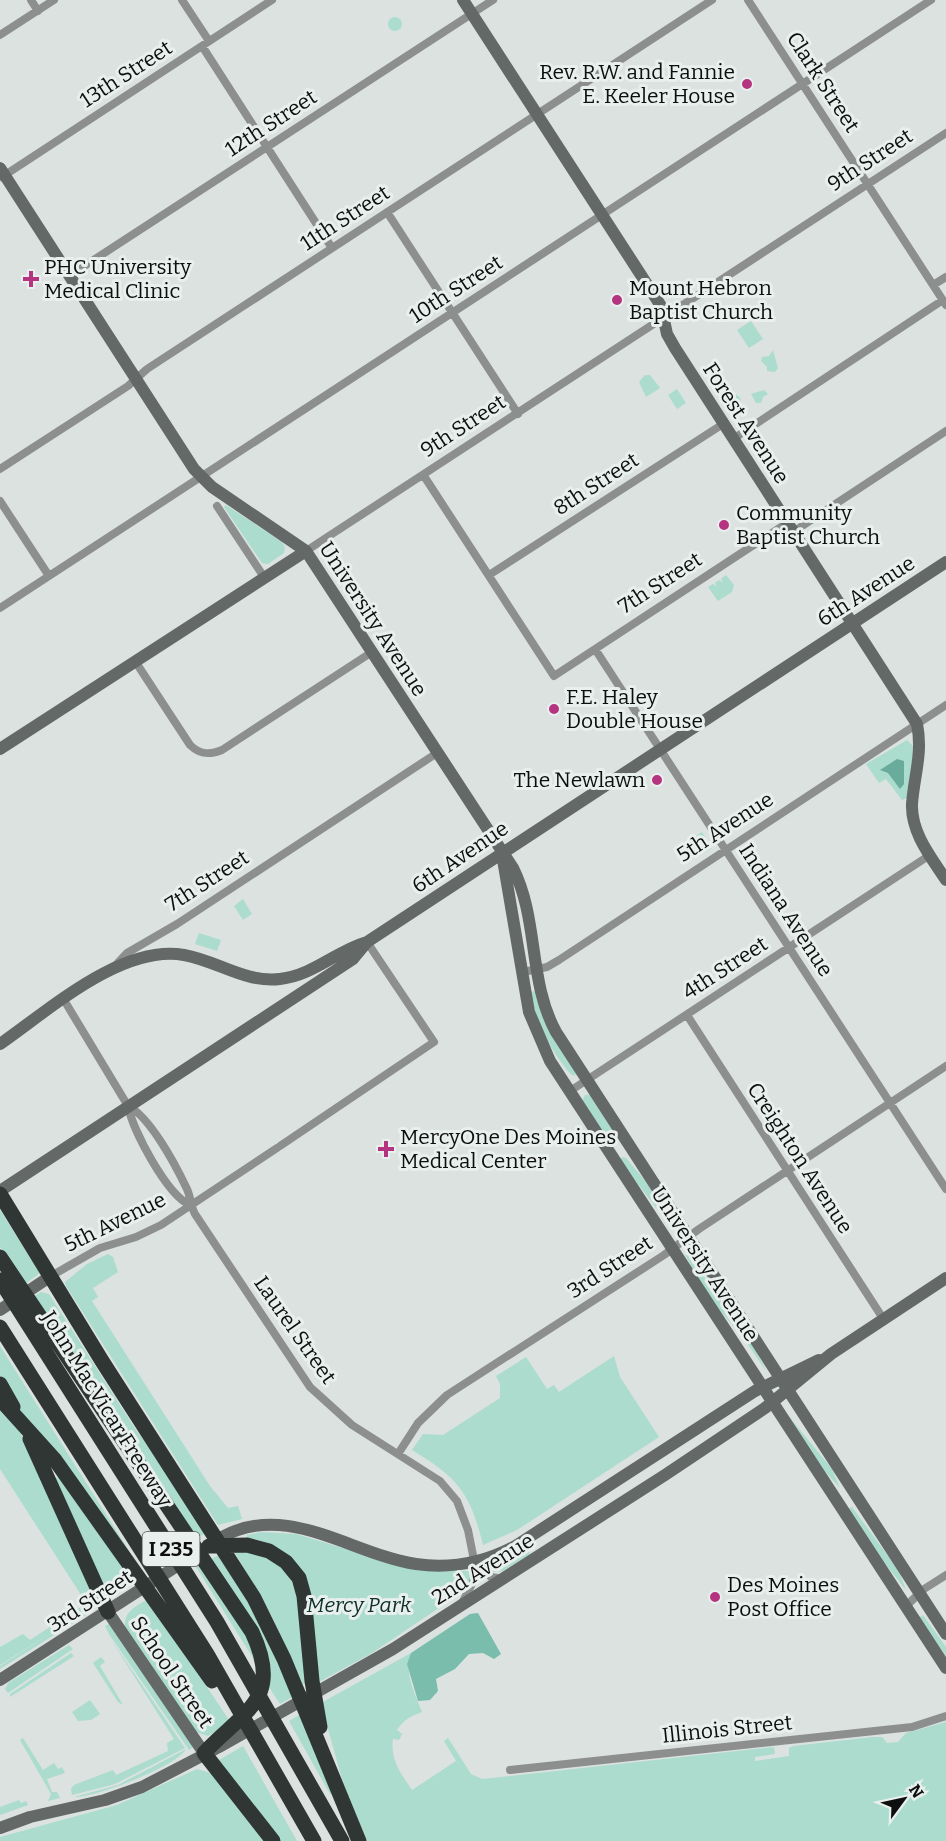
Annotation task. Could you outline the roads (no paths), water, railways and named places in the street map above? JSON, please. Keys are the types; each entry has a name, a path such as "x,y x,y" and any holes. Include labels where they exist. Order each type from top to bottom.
{"highway":[{"path":"0,1193 102,1361 254,1598 284,1659 359,1841"},
{"path":"0,1257 252,1632 262,1660 262,1685 255,1703 241,1721 204,1753 273,1841"},
{"name":"John MacVicar Freeway","path":"0,1280 217,1622 342,1841"},
{"name":"I 235","path":"0,1327 207,1654 310,1835"},
{"path":"0,1383 39,1458 108,1612"},
{"path":"0,1399 37,1438 69,1479 177,1630 285,1788"},
{"path":"209,1546 247,1545 269,1551 286,1562 302,1586 312,1682 326,1759"}],"main road":[{"name":"Forest Avenue","path":"464,0 661,306 667,334 675,348 917,724 920,756 913,813 919,835 945,876"},
{"name":"University Avenue","path":"2,174 201,477 306,551 372,652 501,853 529,970 548,1016 688,1238 946,1634"},
{"name":"9th Street","path":"0,749 306,551"},
{"name":"6th Avenue","path":"0,1193 353,959 368,942 501,853 946,562"},
{"path":"115,966 154,954 183,955 249,977 278,980 309,972 347,949 368,942"},
{"name":"7th Street","path":"0,1044 115,966"},
{"name":"University Avenue","path":"529,970 529,1012 537,1035 570,1091 771,1403 946,1668"},
{"name":"5th Avenue","path":"0,1310 51,1276"},
{"name":"2nd Avenue","path":"474,1562 507,1550 536,1533 762,1388 831,1354 946,1278"},
{"name":"2nd Avenue","path":"217,1744 338,1681 538,1558 771,1403 831,1354"},
{"path":"619,1479 645,1488"},
{"name":"3rd Street","path":"0,1680 209,1546 243,1527 286,1525 415,1564 439,1566 474,1562"},
{"path":"536,1533 538,1558"},
{"name":"School Street","path":"108,1612 204,1753"},
{"path":"0,1828 30,1817 124,1794 204,1753"}],"street":[{"path":"31,0 38,11"},
{"path":"0,36 54,0"},
{"path":"182,0 267,147 332,248"},
{"name":"13th Street","path":"2,174 273,0"},
{"name":"12th Street","path":"69,276 493,0"},
{"name":"11th Street","path":"0,469 332,248 712,0"},
{"name":"Clark Street","path":"748,0 944,302"},
{"name":"10th Street","path":"0,608 931,0"},
{"name":"9th Street","path":"306,551 946,133"},
{"path":"387,212 518,414"},
{"path":"933,285 946,277"},
{"path":"733,439 944,302"},
{"name":"8th Street","path":"489,575 723,424"},
{"name":"7th Street","path":"489,575 554,676 946,431"},
{"path":"424,476 489,575"},
{"path":"0,501 49,576"},
{"path":"217,506 264,577"},
{"name":"Indiana Avenue","path":"595,649 946,1190"},
{"path":"135,661 190,745 206,754 222,750 372,652"},
{"name":"5th Avenue","path":"529,970 559,960 946,705"},
{"name":"7th Street","path":"115,966 127,953 177,924 437,753"},
{"name":"4th Street","path":"570,1091 930,855"},
{"name":"5th Avenue","path":"51,1276 100,1248 153,1229 434,1042 368,942"},
{"name":"Laurel Street","path":"64,1000 128,1106 131,1124 175,1195 190,1205 310,1387 352,1425 430,1474 450,1491 464,1516 474,1562 474,1582 458,1608"},
{"name":"Creighton Avenue","path":"687,1015 884,1320"},
{"name":"3rd Street","path":"398,1454 418,1423 447,1395 673,1250 787,1170 946,1066"},
{"name":"Laurel Street","path":"128,1106 143,1116 187,1188 190,1205"},
{"path":"474,1562 484,1573 504,1579"},
{"path":"905,1607 920,1593 946,1575"},
{"name":"Illinois Street","path":"510,1770 912,1727 946,1716"}],"place":[{"name":"Rev. R.W. and Fannie E. Keeler House","path":"747,84"},
{"name":"PHC University Medical Clinic","path":"31,279"},
{"name":"Mount Hebron Baptist Church","path":"617,300"},
{"name":"Community Baptist Church","path":"724,525"},
{"name":"F.E. Haley Double House","path":"554,709"},
{"name":"The Newlawn","path":"657,780"},
{"name":"MercyOne Des Moines Medical Center","path":"386,1149"},
{"name":"Des Moines Post Office","path":"715,1597"}],"park label":[{"name":"Mercy Park","path":"359,1605"}]}
